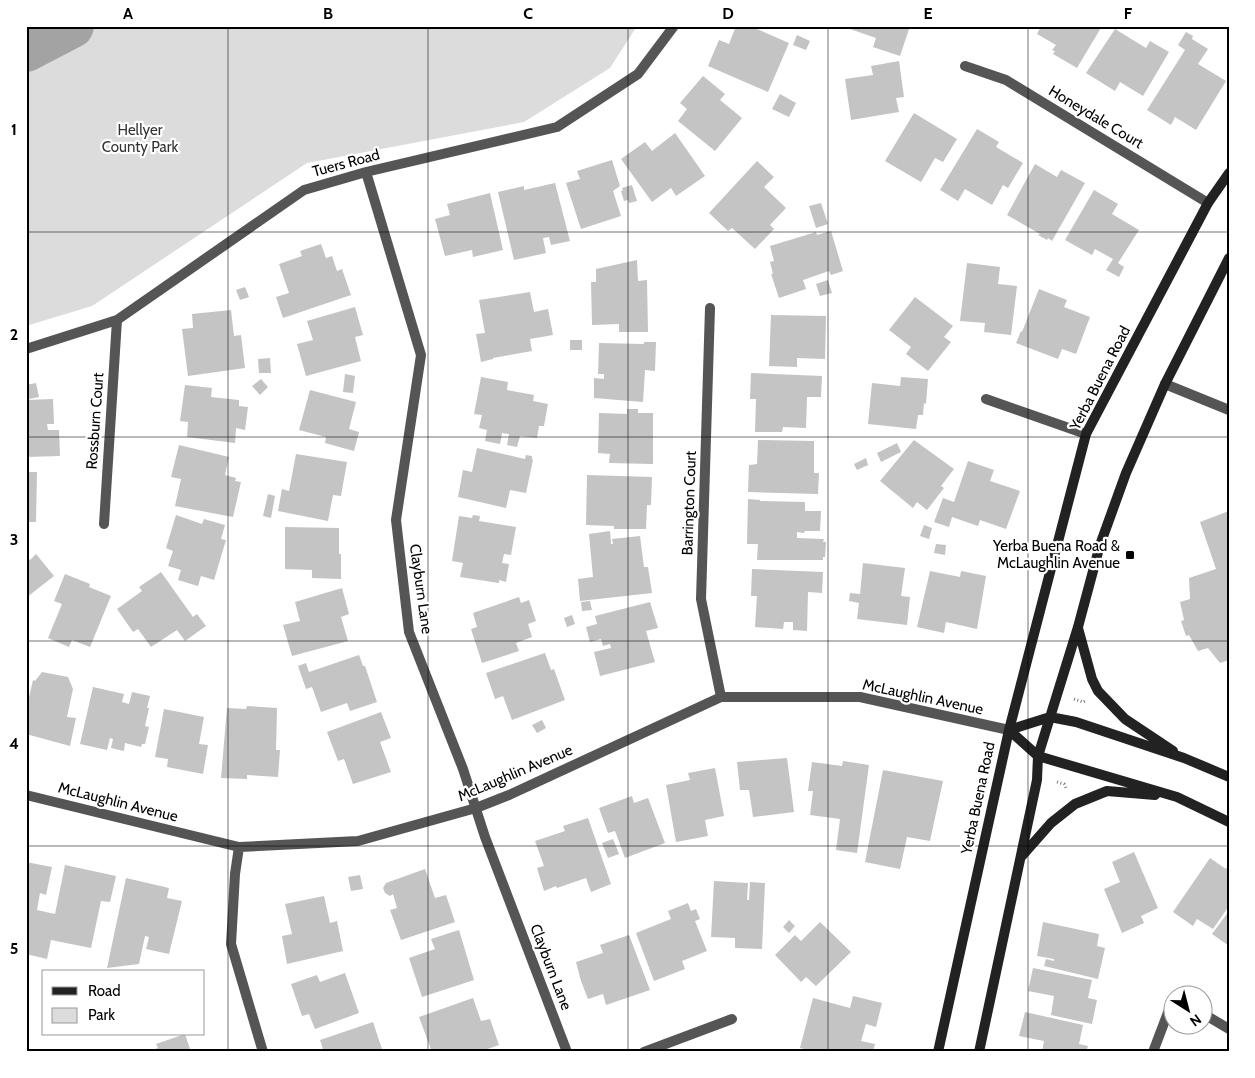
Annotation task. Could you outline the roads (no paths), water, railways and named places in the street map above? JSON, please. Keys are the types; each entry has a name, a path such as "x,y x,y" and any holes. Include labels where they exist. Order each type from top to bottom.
{"main road":[{"name":"Yerba Buena Road","path":"938,1052 1008,730 1086,434 1208,203 1229,172"},
{"path":"979,1052 1037,780 1038,756 1078,627 1100,545 1126,473 1165,384 1229,258"},
{"path":"1078,627 1092,678 1098,691 1125,719 1184,758"},
{"name":"McLaughlin Avenue","path":"1008,730 1050,717 1076,722 1184,758 1229,777"},
{"name":"McLaughlin Avenue","path":"1008,730 1038,756 1177,797 1229,822"},
{"path":"1020,857 1051,823 1075,804 1107,791 1177,797"}],"street":[{"name":"Tuers Road","path":"26,350 117,320 304,190 366,172 557,128 638,74 674,26"},
{"name":"Honeydale Court","path":"965,66 1006,80 1208,203"},
{"name":"Clayburn Lane","path":"366,172 421,355 396,520 409,632 463,769 567,1052"},
{"name":"Barrington Court","path":"710,308 701,599 720,697"},
{"name":"Rossburn Court","path":"104,524 117,320"},
{"path":"1165,384 1229,410"},
{"path":"986,399 1086,434"},
{"name":"McLaughlin Avenue","path":"26,795 239,847 358,841 476,808 510,795 720,697 860,697 1008,730"},
{"path":"239,847 235,874 231,944 263,1052"},
{"path":"644,1052 732,1019"},
{"path":"1212,1019 1229,1029"},
{"path":"1153,1052 1162,1028"}],"waterway":[{"path":"26,50 72,26"}],"place":[{"name":"Yerba Buena Road & McLaughlin Avenue","path":"1130,555"}],"park label":[{"name":"Hellyer County Park","path":"140,138"}]}
